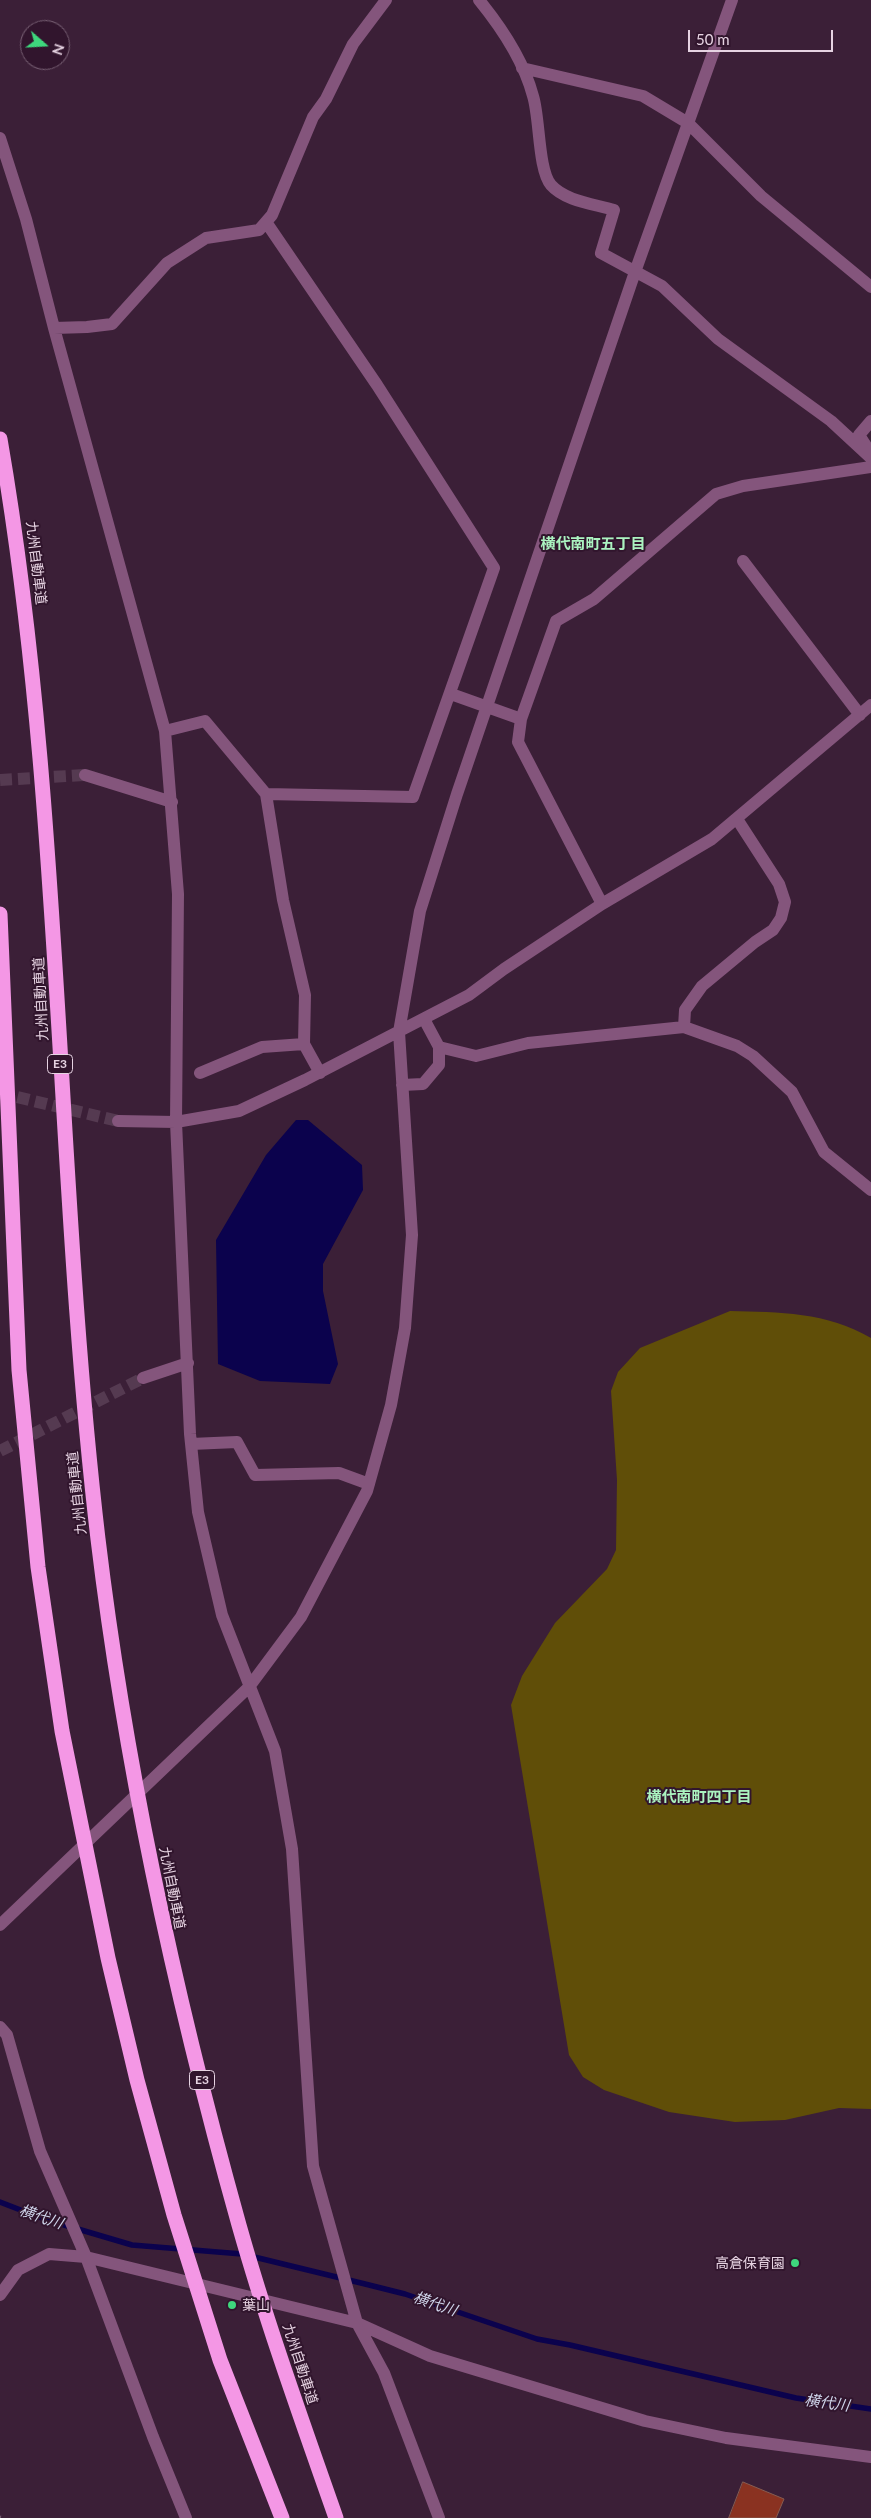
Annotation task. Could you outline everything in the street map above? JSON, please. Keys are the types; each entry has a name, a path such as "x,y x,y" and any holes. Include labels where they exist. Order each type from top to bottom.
{"highway":[{"name":"九州自動車道","path":"0,439 17,535 32,667 56,982 78,1344 98,1539 119,1690 164,1932 240,2228 282,2362 336,2518"},
{"path":"0,914 19,1370 38,1567 62,1732 108,1958 137,2080 174,2215 220,2360 282,2518"}],"street":[{"path":"54,328 87,328 112,324 168,263 206,238 259,230 272,215 313,117 326,99 353,44 386,0"},
{"path":"479,0 490,13 522,68 533,95 540,129 544,171 549,183 564,195 614,210 601,253 662,286 718,339 831,421 871,458"},
{"path":"0,1925 249,1687 300,1617 368,1484 391,1405 405,1328 412,1235 399,1032 420,912 487,707 635,272 732,0"},
{"path":"522,68 643,96 688,123 761,196 871,287"},
{"path":"0,138 26,219 165,732 178,894 176,1122 191,1444 198,1512 222,1615 276,1751 292,1849 313,2166 357,2322 384,2373 439,2518"},
{"path":"266,222 376,385 494,568 413,797 266,794"},
{"path":"871,422 859,435 871,453"},
{"path":"602,904 518,742 522,719 556,620 594,598 716,494 743,486 871,467"},
{"path":"743,561 860,715"},
{"path":"451,694 522,719"},
{"path":"118,1121 176,1122 239,1111 320,1073 469,995 504,969 602,904 712,839 871,705"},
{"path":"165,732 205,721 266,794 283,900 305,995 304,1044 320,1073"},
{"path":"85,775 172,802"},
{"path":"684,1028 685,1010 702,986 755,942 773,930 781,918 785,902 779,884 737,818"},
{"path":"402,1085 423,1084 439,1065 440,1047 424,1018"},
{"path":"440,1047 476,1056 528,1043 684,1028 737,1046 753,1056 792,1092 824,1152 871,1190"},
{"path":"200,1073 262,1047 304,1044"},
{"path":"143,1378 188,1363"},
{"path":"191,1444 237,1442 255,1475 339,1473 368,1484"},
{"path":"0,2027 7,2035 40,2151 86,2257 153,2437 186,2518"},
{"path":"0,2295 18,2270 49,2254 86,2257 357,2322 430,2356 645,2420 726,2438 871,2457"}],"path":[{"path":"0,2517 4,2518"}],"shaded area":[{"path":"296,1120 308,1120 362,1165 363,1190 323,1264 323,1291 338,1364 330,1384 260,1381 218,1364 216,1240 266,1155"},
{"path":"730,1311 785,1313 820,1318 854,1329 871,1338 871,2109 839,2108 785,2120 735,2122 669,2112 604,2090 583,2077 569,2055 511,1705 522,1676 555,1623 607,1569 616,1550 617,1480 611,1391 618,1372 640,1348"}],"building":[{"path":"743,2482 784,2499 776,2518 729,2518"}],"waterway":[{"name":"横代川","path":"0,2202 44,2219 132,2245 242,2254 405,2294 537,2339 796,2398 871,2409"}],"tunnel":[{"path":"0,780 85,775"},
{"path":"0,1093 118,1121"},
{"path":"0,1451 143,1378"}],"place":[{"name":"高倉保育園","path":"795,2263"},
{"name":"葉山","path":"232,2305"}],"district":[{"name":"横代南町五丁目","path":"593,544"},
{"name":"横代南町四丁目","path":"699,1797"}]}
